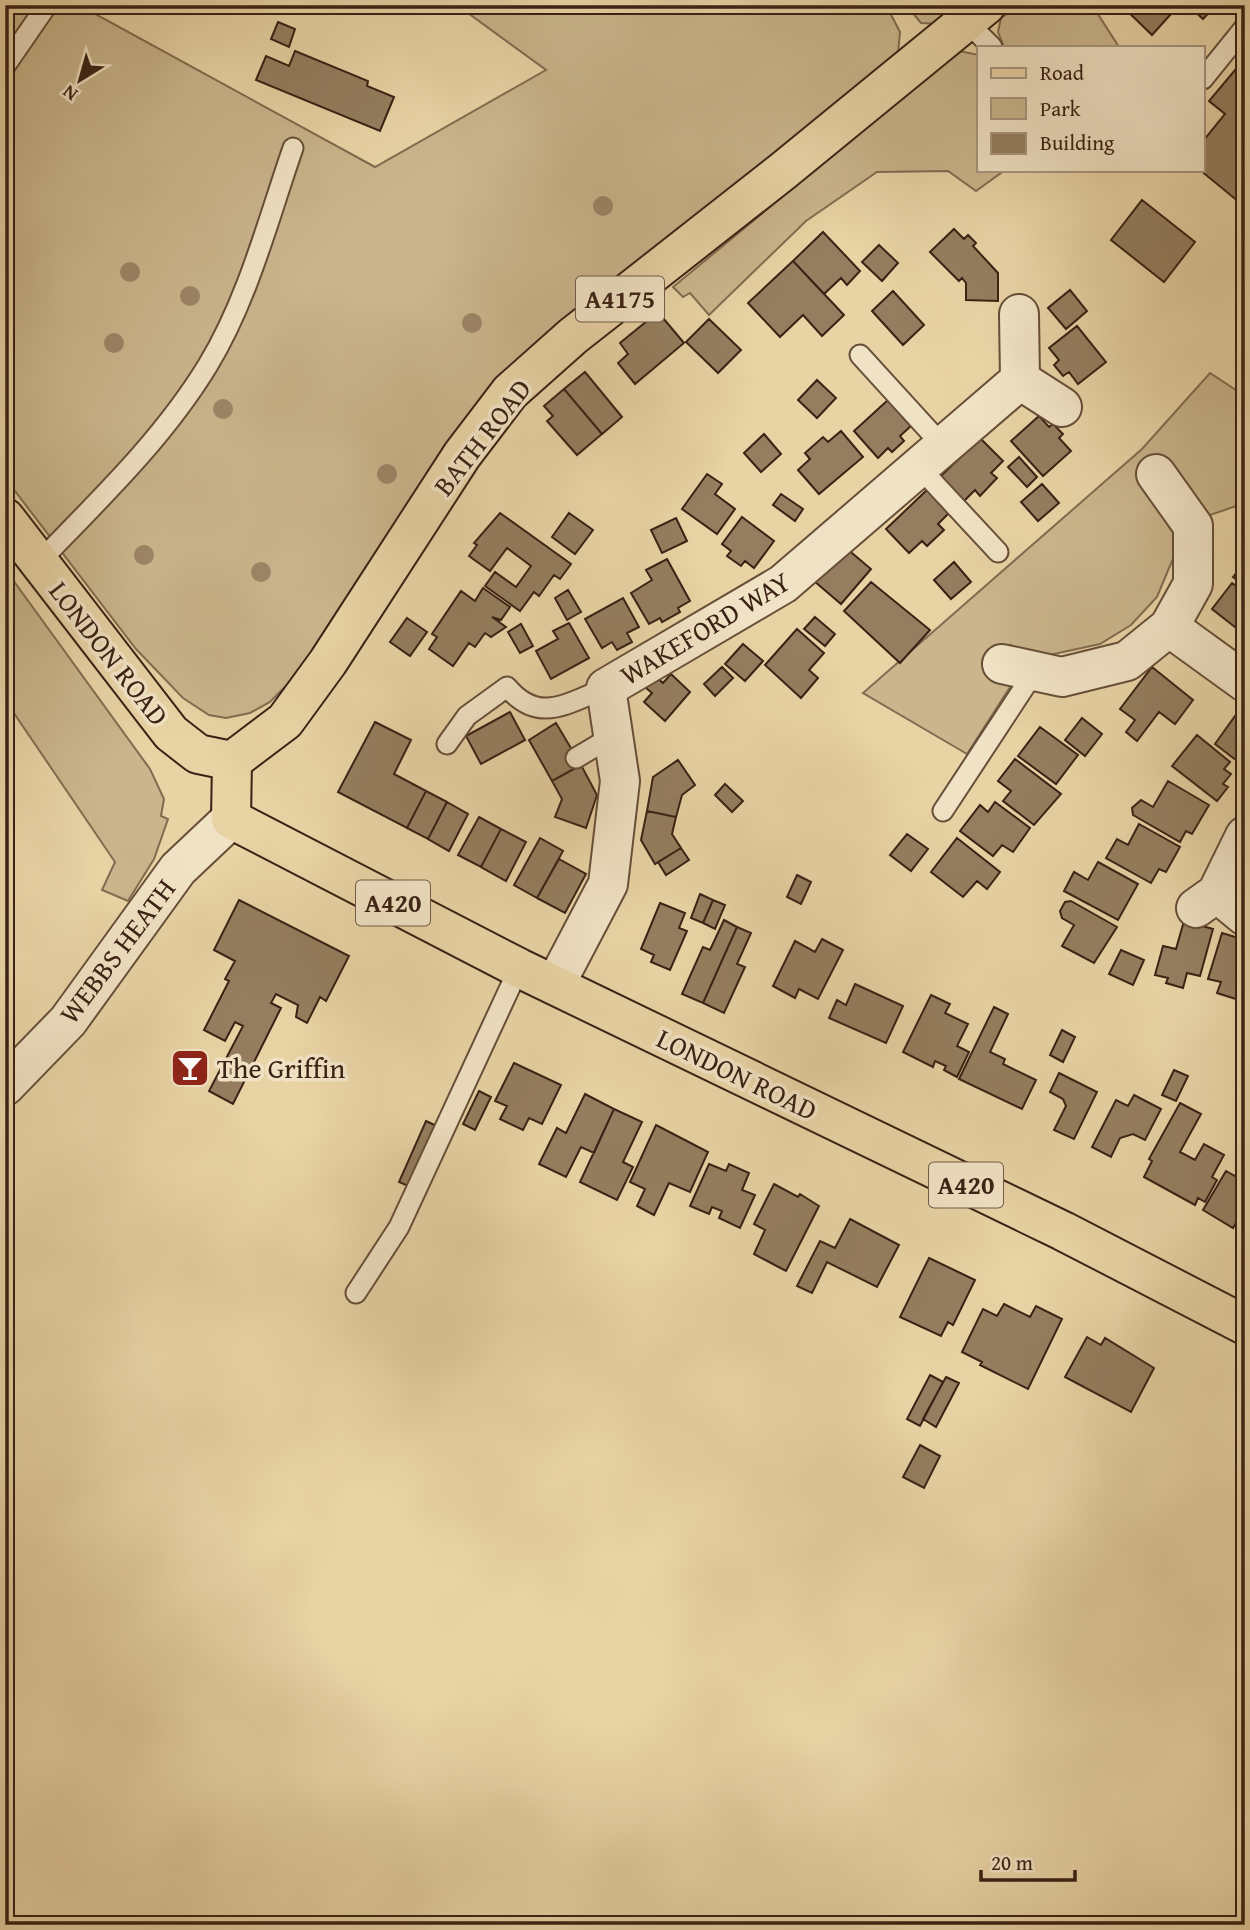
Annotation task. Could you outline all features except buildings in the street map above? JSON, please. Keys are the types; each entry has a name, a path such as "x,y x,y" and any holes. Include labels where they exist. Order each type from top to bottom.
{"main road":[{"name":"BATH ROAD","path":"232,761 285,722 328,662 462,455 510,392 573,336 783,171 981,25"},
{"name":"LONDON ROAD","path":"8,525 171,733 198,754 232,761"},
{"path":"231,819 232,761"},
{"name":"LONDON ROAD","path":"231,819 519,968 1062,1231 1245,1325"}],"street":[{"path":"1019,314 1020,380 1062,407"},
{"name":"WAKEFORD WAY","path":"555,985 608,884 620,781 606,688 783,584 1020,380"},
{"path":"1019,667 1062,677 1127,661 1169,627 1193,584 1193,526 1156,474"},
{"path":"1169,627 1245,682"},
{"name":"WEBBS HEATH","path":"5,1086 68,1021 178,869 231,819"},
{"path":"1219,906 1245,836"}],"lane":[{"path":"5,66 47,5"},
{"path":"1204,78 1245,27"},
{"path":"39,562 151,443 209,364 237,306 293,148"},
{"path":"860,355 998,552"},
{"path":"943,811 1019,667"},
{"path":"447,744 467,716 507,687 518,699 535,709 553,708 606,688"},
{"path":"576,758 613,736"},
{"path":"356,1293 399,1227 519,968"}],"green space":[{"path":"5,5 79,5 375,167 546,70 457,5 886,5 900,32 898,53 630,273 316,655 270,702 250,713 226,718 209,715 183,698 136,649 5,478"},
{"path":"906,5 964,5 941,24 921,23"},
{"path":"1019,5 1092,5 1118,46 1004,46 998,32 1001,18"},
{"path":"959,51 977,55 977,172 1002,172 976,191 948,171 877,172 806,221 709,315 690,293 683,297 673,287"},
{"path":"1210,373 1245,396 1245,503 1207,516 1177,549 1157,597 1131,625 1100,644 1040,657 1010,645 992,674 1012,684 967,754 863,693 1142,449"},
{"path":"5,569 150,769 164,799 161,816 168,819 154,859 128,901 102,890 115,862 5,700"}],"place":[{"name":"The Griffin","path":"190,1068"}]}
